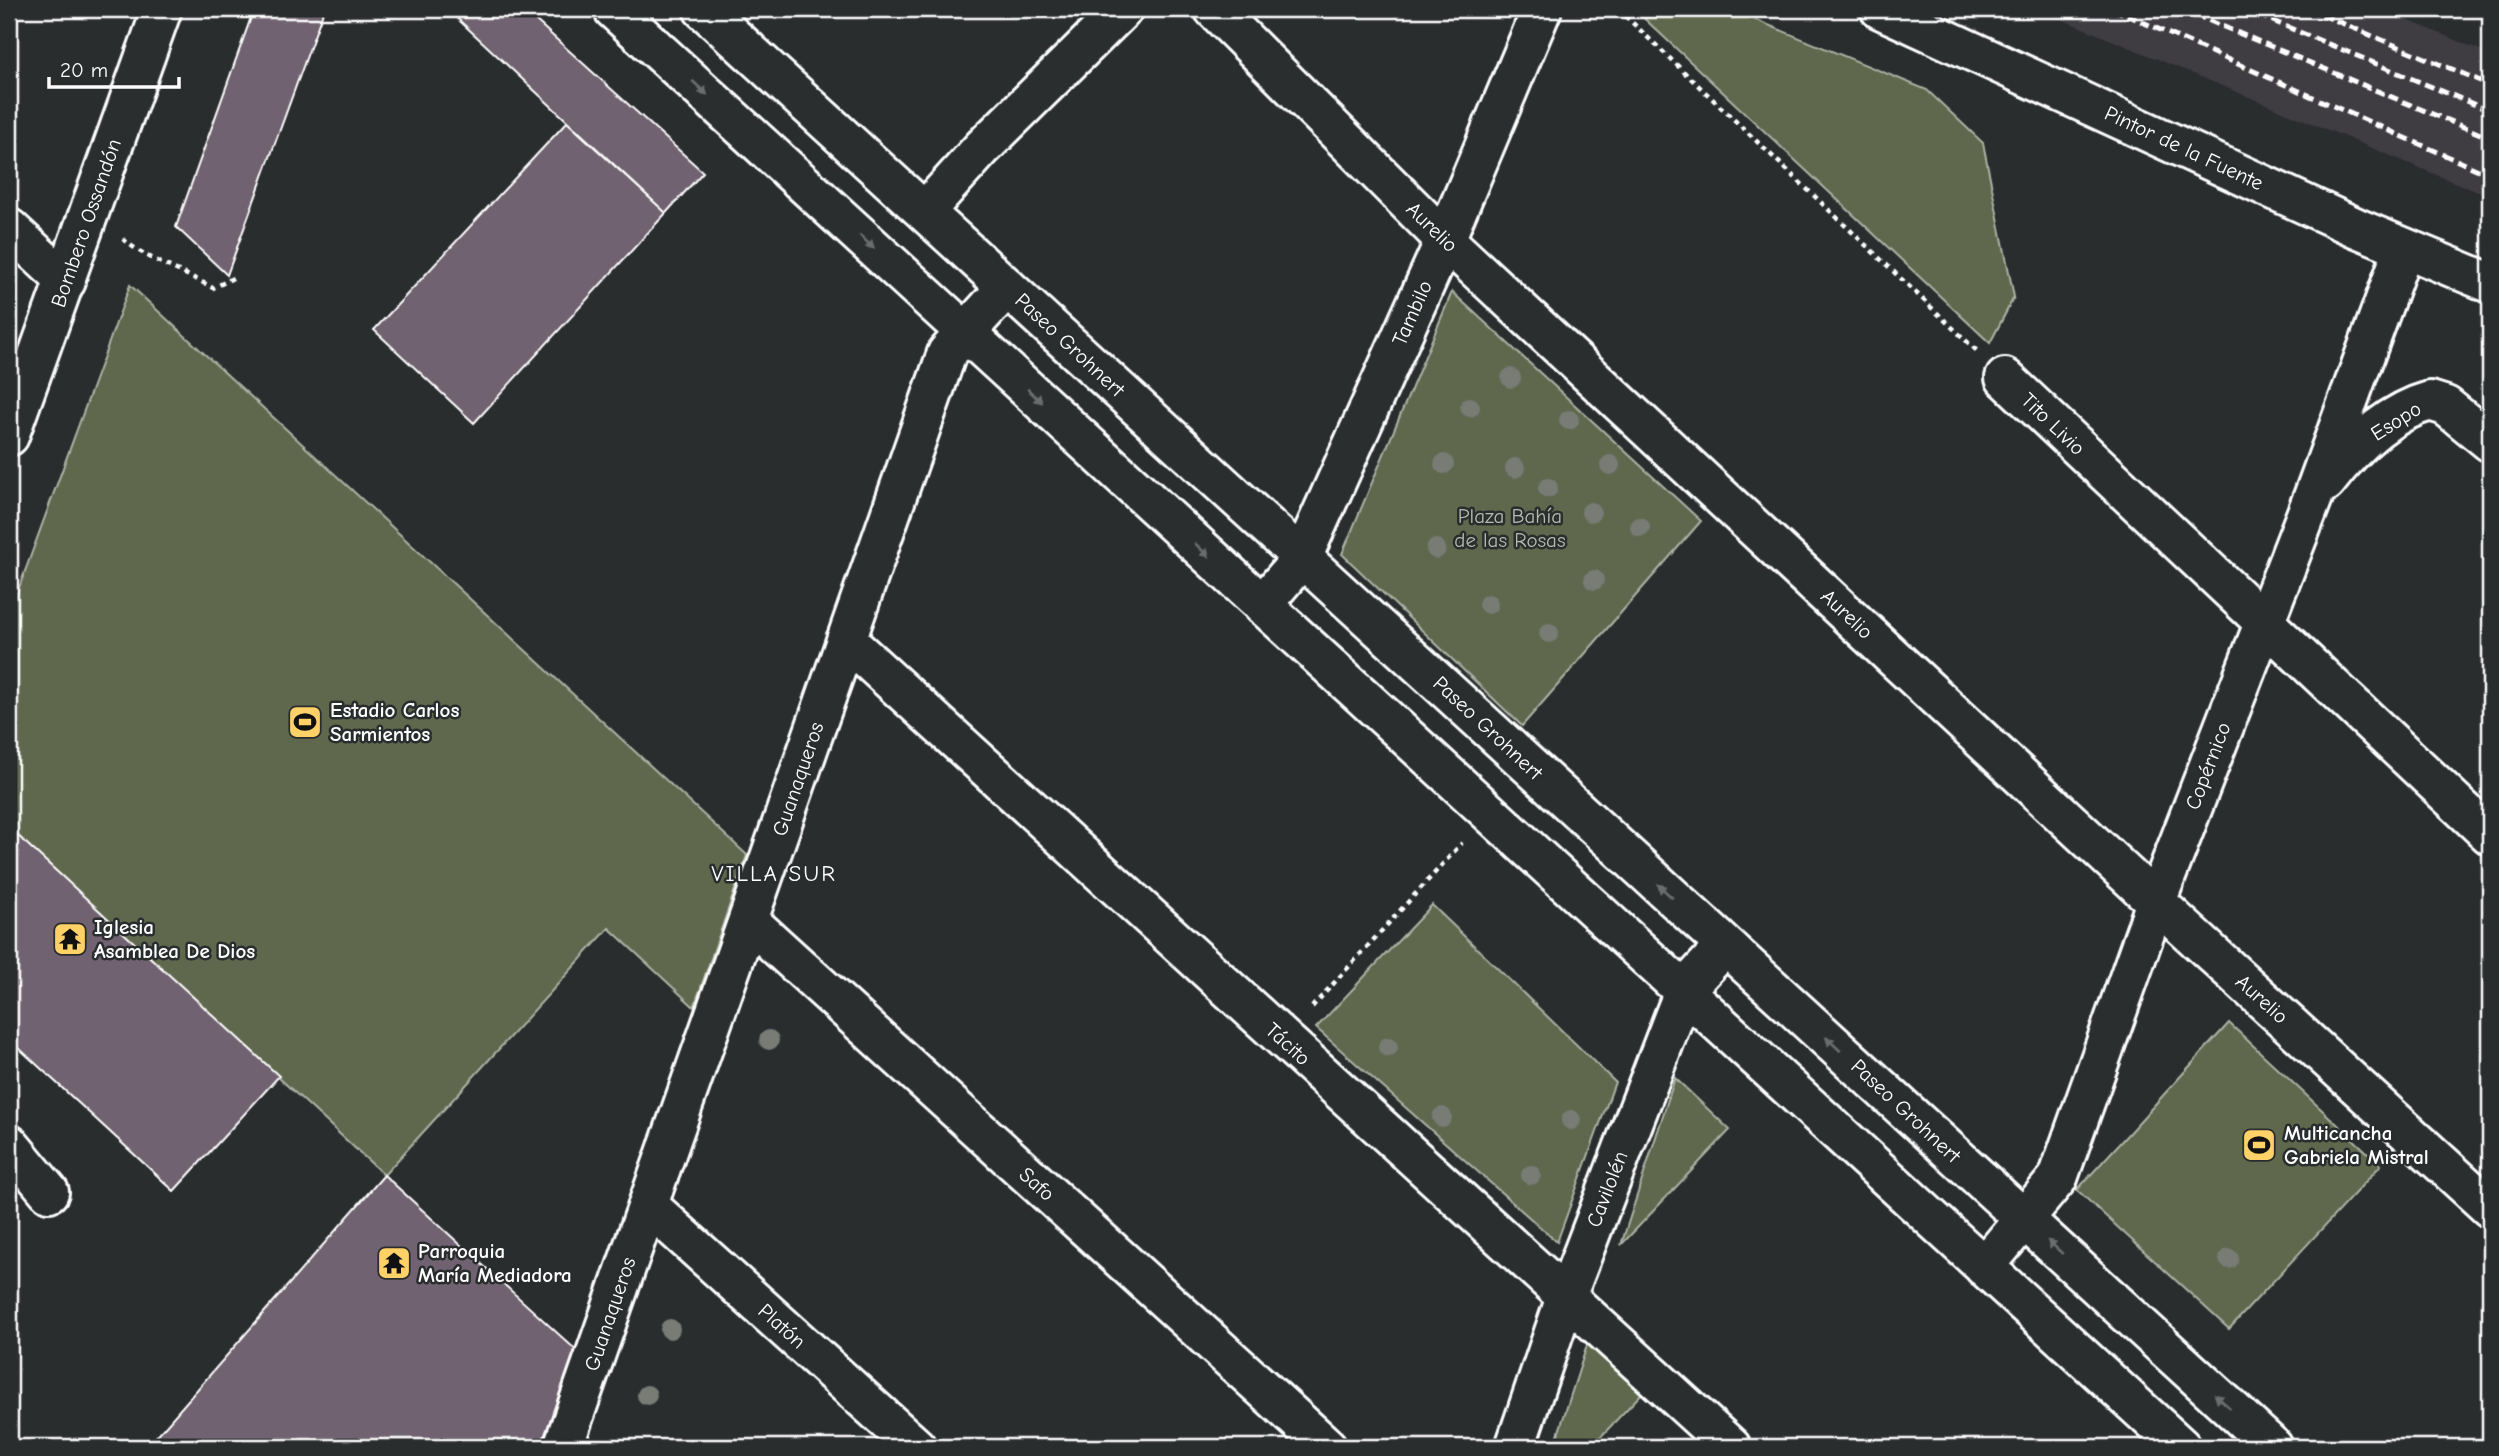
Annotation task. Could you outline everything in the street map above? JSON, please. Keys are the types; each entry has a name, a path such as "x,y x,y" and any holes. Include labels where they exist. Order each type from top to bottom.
{"street":[{"name":"Bombero Ossandón","path":"9,436 162,9"},
{"path":"613,9 1685,989 2181,1447"},
{"path":"925,211 982,148 1123,9"},
{"name":"Aurelio","path":"1214,9 1445,240 2156,902 2490,1208"},
{"name":"Tambilo","path":"1262,605 1302,558 1445,240 1542,9"},
{"name":"Pintor de la Fuente","path":"1880,9 2404,248 2490,284"},
{"path":"671,62 708,13"},
{"name":"Paseo Grohnert","path":"708,13 2273,1447"},
{"path":"9,228 66,281"},
{"name":"Copérnico","path":"1984,1267 2025,1221 2058,1178 2156,902 2313,497 2404,248"},
{"name":"Guanaqueros","path":"563,1447 947,353 1007,287"},
{"name":"Tito Livio","path":"2005,378 2490,835"},
{"name":"Esopo","path":"2313,497 2349,452 2418,404 2430,401 2446,407 2490,442"},
{"name":"Tácito","path":"846,640 1731,1447"},
{"name":"Safo","path":"748,920 1327,1447"},
{"name":"Cavilolén","path":"1515,1447 1566,1297 1685,989 1725,946"},
{"path":"9,1144 49,1192"},
{"name":"Platón","path":"648,1205 916,1447"}],"path":[{"name":"Tito Livio","path":"1618,9 2005,378"},
{"path":"129,245 213,288 235,277"},
{"path":"1283,1039 1490,813"}],"shaded area":[{"path":"2037,9 2380,9 2490,54 2490,197"}],"green space":[{"path":"1634,9 1729,9 1927,90 1983,143 2014,297 1990,343"},
{"name":"Estadio Carlos Sarmientos","path":"130,285 747,855 694,1007 609,928 384,1175 9,828 9,615"},
{"name":"Plaza Bahía de las Rosas","path":"1452,292 1701,521 1522,726 1342,554"},
{"path":"1432,905 1615,1082 1557,1242 1316,1028"},
{"name":"Multicancha Gabriela Mistral","path":"2229,1023 2381,1165 2229,1329 2077,1190"},
{"path":"1675,1078 1730,1130 1621,1245"},
{"path":"1589,1339 1644,1391 1591,1447 1554,1447"}],"building":[{"path":"254,9 324,9 227,275 176,227"},
{"path":"447,9 523,9 703,172 666,213"},
{"path":"567,122 666,213 474,423 374,330"},
{"name":"Iglesia Asamblea De Dios","path":"15,833 279,1076 174,1191 9,1039 9,840"},
{"name":"Parroquia María Mediadora","path":"384,1175 576,1350 541,1447 147,1447"}],"railway":[{"path":"2113,9 2490,175"},
{"path":"2181,9 2490,138"},
{"path":"2244,9 2490,111"},
{"path":"2308,9 2490,85"}],"place":[{"name":"Estadio Carlos Sarmientos","path":"305,722"},
{"name":"Iglesia Asamblea De Dios","path":"70,939"},
{"name":"Multicancha Gabriela Mistral","path":"2259,1145"},
{"name":"Parroquia María Mediadora","path":"394,1263"}],"district":[{"name":"VILLA SUR","path":"774,873"}]}
